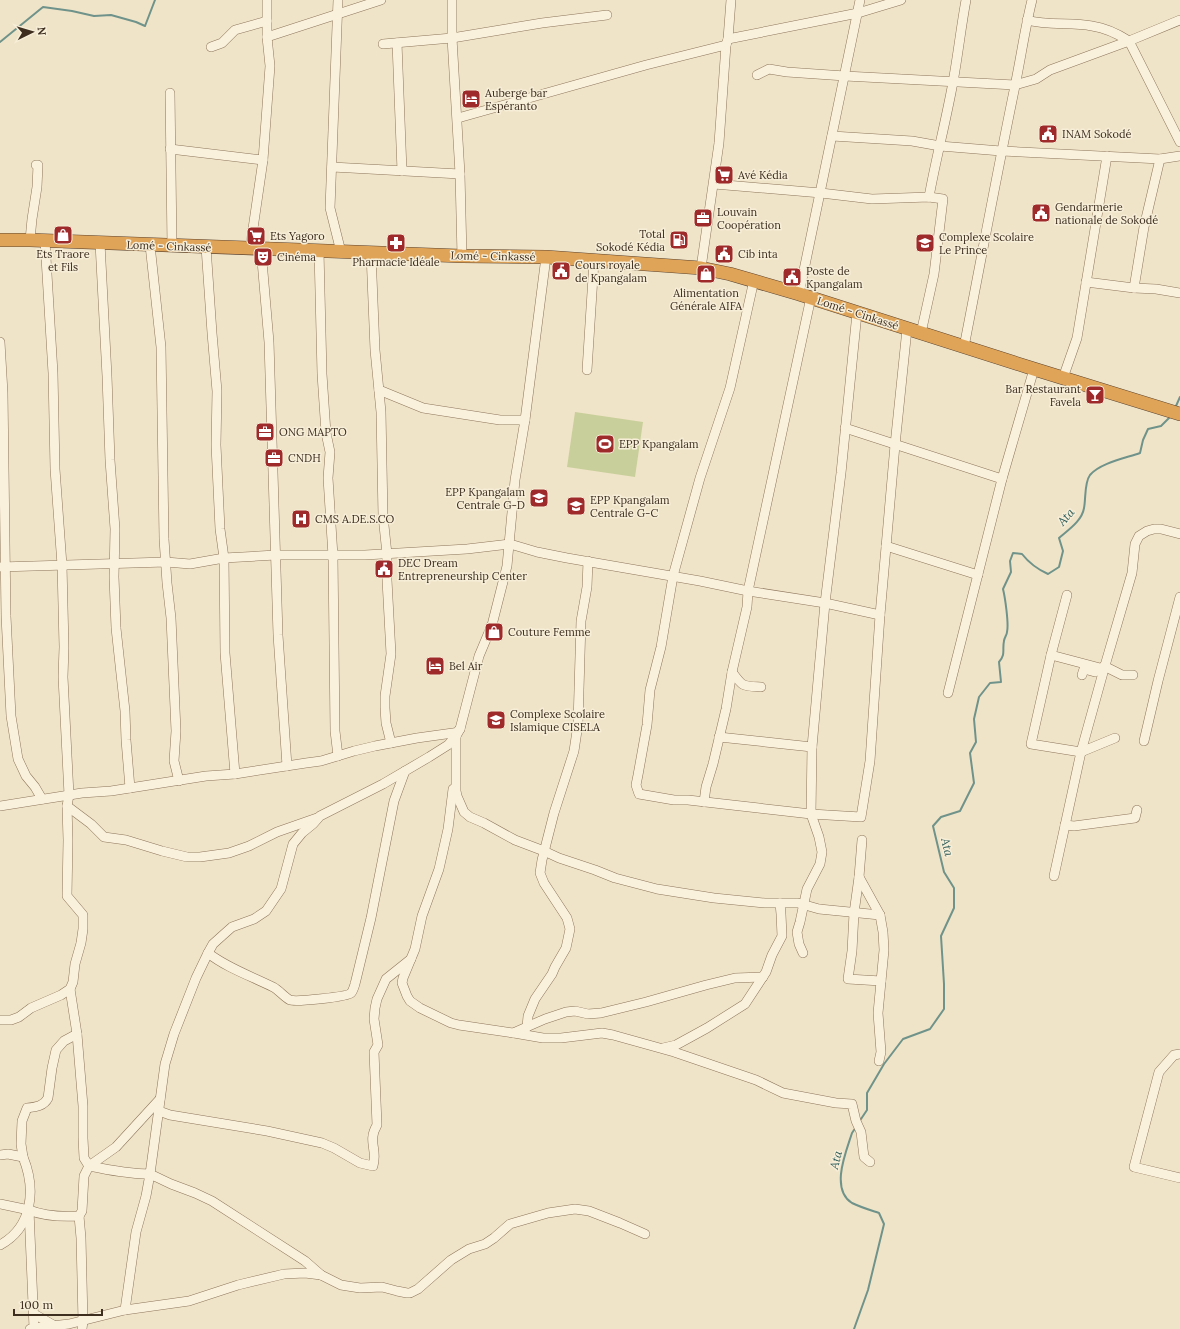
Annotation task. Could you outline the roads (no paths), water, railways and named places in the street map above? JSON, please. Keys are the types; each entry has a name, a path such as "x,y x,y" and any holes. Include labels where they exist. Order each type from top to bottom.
{"highway":[{"name":"Lomé - Cinkassé","path":"0,240 318,252 546,257 701,268 754,280 1180,414"}],"street":[{"path":"267,0 267,37 270,66 255,249 270,357 279,642 287,766"},
{"path":"338,0 330,208 341,252"},
{"path":"267,37 381,0"},
{"path":"452,0 452,38 458,118 462,256"},
{"path":"701,268 720,143 731,0"},
{"path":"704,802 726,709 732,672 747,607 748,592 805,296 821,193 860,0"},
{"path":"458,118 727,42 858,13 901,0"},
{"path":"929,197 935,160 940,146 953,81 966,0"},
{"path":"964,347 1001,151 1032,0"},
{"path":"382,44 452,38 542,23 607,15"},
{"path":"1027,20 1037,23 1092,26 1116,33 1130,41 1180,142"},
{"path":"757,75 769,69 787,72 845,76 1015,85 1036,79 1050,70 1130,41 1180,20"},
{"path":"211,47 222,43 235,30 267,21"},
{"path":"397,43 402,171"},
{"path":"170,93 172,246"},
{"path":"832,136 912,141 940,146 1001,151 1160,159 1180,156"},
{"path":"170,149 263,160"},
{"path":"1063,378 1077,338 1107,156"},
{"path":"1134,288 1146,220 1160,159"},
{"path":"30,240 37,187 38,165 36,165"},
{"path":"332,167 460,174"},
{"path":"714,184 872,199 929,197 944,199 934,274 921,333"},
{"path":"45,241 53,373 55,469 62,565 64,647 63,678 69,795 67,806 67,896 82,914 83,928 73,982 70,989 77,1034 83,1106 82,1138 84,1158 89,1166 139,1174 150,1174 212,1201 305,1261 321,1275 341,1284 360,1288 382,1287 410,1293 418,1289 451,1260 469,1248 490,1241 510,1224 540,1215 575,1209 589,1211 645,1234"},
{"path":"100,243 110,460 115,529 114,577 116,628 125,711 130,788"},
{"path":"150,245 161,347 166,562 171,618 176,731 174,762 179,781"},
{"path":"206,247 217,391 216,445 220,529 224,558 226,660 235,774"},
{"path":"318,252 322,374 326,433 330,452 328,478 333,556 335,731 338,756"},
{"path":"371,253 375,350 380,390 382,490 387,554 391,654 385,696 386,723 391,742"},
{"path":"546,257 525,420 510,520 510,544 507,566 492,625 479,656 458,733 456,772 457,796 464,812 467,816 515,840 559,858 615,878 657,889 714,898 798,903 819,909 880,915"},
{"path":"587,370 594,260"},
{"path":"754,280 730,388 700,478 673,576 661,647 650,690 647,725 636,787 639,794 674,800 688,800 811,814 861,817 870,761 880,615 907,329"},
{"path":"1086,282 1180,293"},
{"path":"803,953 799,944 797,932 807,890 820,864 822,852 819,837 811,814 812,747 825,603 857,313"},
{"path":"0,342 3,393 3,566 15,745 21,767 26,776 35,786 42,799"},
{"path":"948,693 1002,479 1034,369"},
{"path":"380,390 423,408 500,420 525,420"},
{"path":"845,428 1002,479"},
{"path":"1054,876 1081,752 1102,668 1132,574 1135,544 1139,536 1154,529 1161,529 1180,534"},
{"path":"3,566 166,562 190,564 224,558 276,555 333,556 387,554 467,549 510,544 537,552 673,576 748,592 825,603 880,615"},
{"path":"886,546 978,575"},
{"path":"528,1027 528,1016 535,999 552,974 566,948 570,928 567,918 541,878 541,868 544,851 559,796 574,751 578,724 581,620 587,586 588,561"},
{"path":"1067,595 1051,655 1032,744 1081,752 1115,738"},
{"path":"1144,741 1180,597"},
{"path":"1051,655 1102,668 1122,675 1133,675"},
{"path":"1082,675 1084,669 1096,673 1102,668"},
{"path":"732,672 744,685 751,688 761,687"},
{"path":"0,806 69,795 130,788 221,774 235,774 321,761 354,750 391,742 458,733"},
{"path":"67,806 104,836 126,840 176,855 200,857 229,853 249,846 277,832 320,816 405,771 448,745 458,733"},
{"path":"719,737 812,747"},
{"path":"208,953 221,963 242,971 258,981 274,987 290,1000 307,1001 347,995 351,993 355,984 371,918 394,801 405,771"},
{"path":"456,772 444,849 439,869 422,916 418,939 403,978 402,983 410,1001 420,1008 459,1026 543,1038 561,1038 602,1033 613,1035 644,1042 661,1049 674,1052 756,1080 783,1093 836,1103 852,1104 856,1121 861,1132 864,1157 870,1162"},
{"path":"1065,825 1074,826 1136,818 1137,810"},
{"path":"125,1310 136,1232 146,1196 150,1174 165,1064 174,1034 196,978 213,944 232,927 254,919 266,911 281,889 293,844 320,816"},
{"path":"862,840 848,979 881,980"},
{"path":"859,877 880,915 883,932 884,950 878,1013 881,1052 879,1061"},
{"path":"661,1049 676,1045 746,1004 766,972 772,955 782,936 780,903"},
{"path":"159,1111 170,1115 267,1131 322,1143 360,1163 373,1166 375,1157 372,1135 377,1125 374,1052 378,1046 375,1031 374,1008 376,1000 386,979 411,959"},
{"path":"513,1033 566,1012 575,1011 588,1014 601,1013 646,1002 706,984 735,978 763,977"},
{"path":"0,1020 11,1020 18,1017 32,1008 61,995 70,989"},
{"path":"77,1034 64,1041 56,1050 48,1098 46,1102 39,1106 27,1108 22,1121 21,1144 30,1184 29,1210 34,1314 32,1328 69,1324 82,1325 125,1310 189,1302 238,1285 284,1274 305,1273 321,1275"},
{"path":"1180,1054 1174,1055 1160,1072 1134,1167 1180,1178"},
{"path":"82,1325 81,1238 79,1216 82,1211 84,1176 89,1166 116,1146 160,1099"},
{"path":"0,1155 8,1154 23,1157"},
{"path":"0,1204 46,1215 67,1217 79,1216"},
{"path":"0,1245 7,1242 23,1224 29,1210"},
{"path":"34,1314 54,1325 70,1329"}],"waterway":[{"path":"0,42 43,7 94,16 111,15 145,26 155,0"},
{"name":"Ata","path":"1176,406 1180,397"},
{"name":"Ata","path":"859,1122 867,1110 867,1093 884,1064 903,1039 930,1029 944,1009 941,936 954,908 954,888 944,872 933,826 941,817 960,811 974,783 970,753 976,742 974,719 979,697 990,683 1001,682 999,662 1003,654 1003,644 1007,633 1008,623 1003,589 1011,572 1010,561 1013,553 1022,554 1034,566 1048,574 1059,567 1063,551 1059,538 1074,525 1083,513 1087,482 1090,475 1100,467 1140,453 1143,440 1148,429 1161,426 1170,417"},
{"name":"Ata","path":"854,1329 868,1290 884,1224 879,1213 852,1203 845,1197 842,1189 841,1180 844,1160 852,1133 856,1127"}],"place":[{"name":"Auberge bar Espéranto","path":"471,99"},
{"name":"INAM Sokodé","path":"1048,134"},
{"name":"Avé Kédia","path":"724,175"},
{"name":"Gendarmerie nationale de Sokodé","path":"1041,213"},
{"name":"Louvain Coopération","path":"703,218"},
{"name":"Ets Traore et Fils","path":"63,235"},
{"name":"Ets Yagoro","path":"256,236"},
{"name":"Total Sokodé Kédia","path":"679,240"},
{"name":"Pharmacie Idéale","path":"396,243"},
{"name":"Complexe Scolaire Le Prince","path":"925,243"},
{"name":"Cib inta","path":"724,254"},
{"name":"Cinéma","path":"263,257"},
{"name":"Cours royale de Kpangalam","path":"561,271"},
{"name":"Alimentation Générale AIFA","path":"706,274"},
{"name":"Poste de Kpangalam","path":"792,277"},
{"name":"Bar Restaurant Favela","path":"1095,395"},
{"name":"ONG MAPTO","path":"265,432"},
{"name":"EPP Kpangalam","path":"605,444"},
{"name":"CNDH","path":"274,458"},
{"name":"EPP Kpangalam Centrale G-D","path":"539,498"},
{"name":"EPP Kpangalam Centrale G-C","path":"576,506"},
{"name":"CMS A.DE.S.CO","path":"301,519"},
{"name":"DEC Dream Entrepreneurship Center","path":"384,569"},
{"name":"Couture Femme","path":"494,632"},
{"name":"Bel Air","path":"435,666"},
{"name":"Complexe Scolaire Islamique CISELA","path":"496,720"}]}
